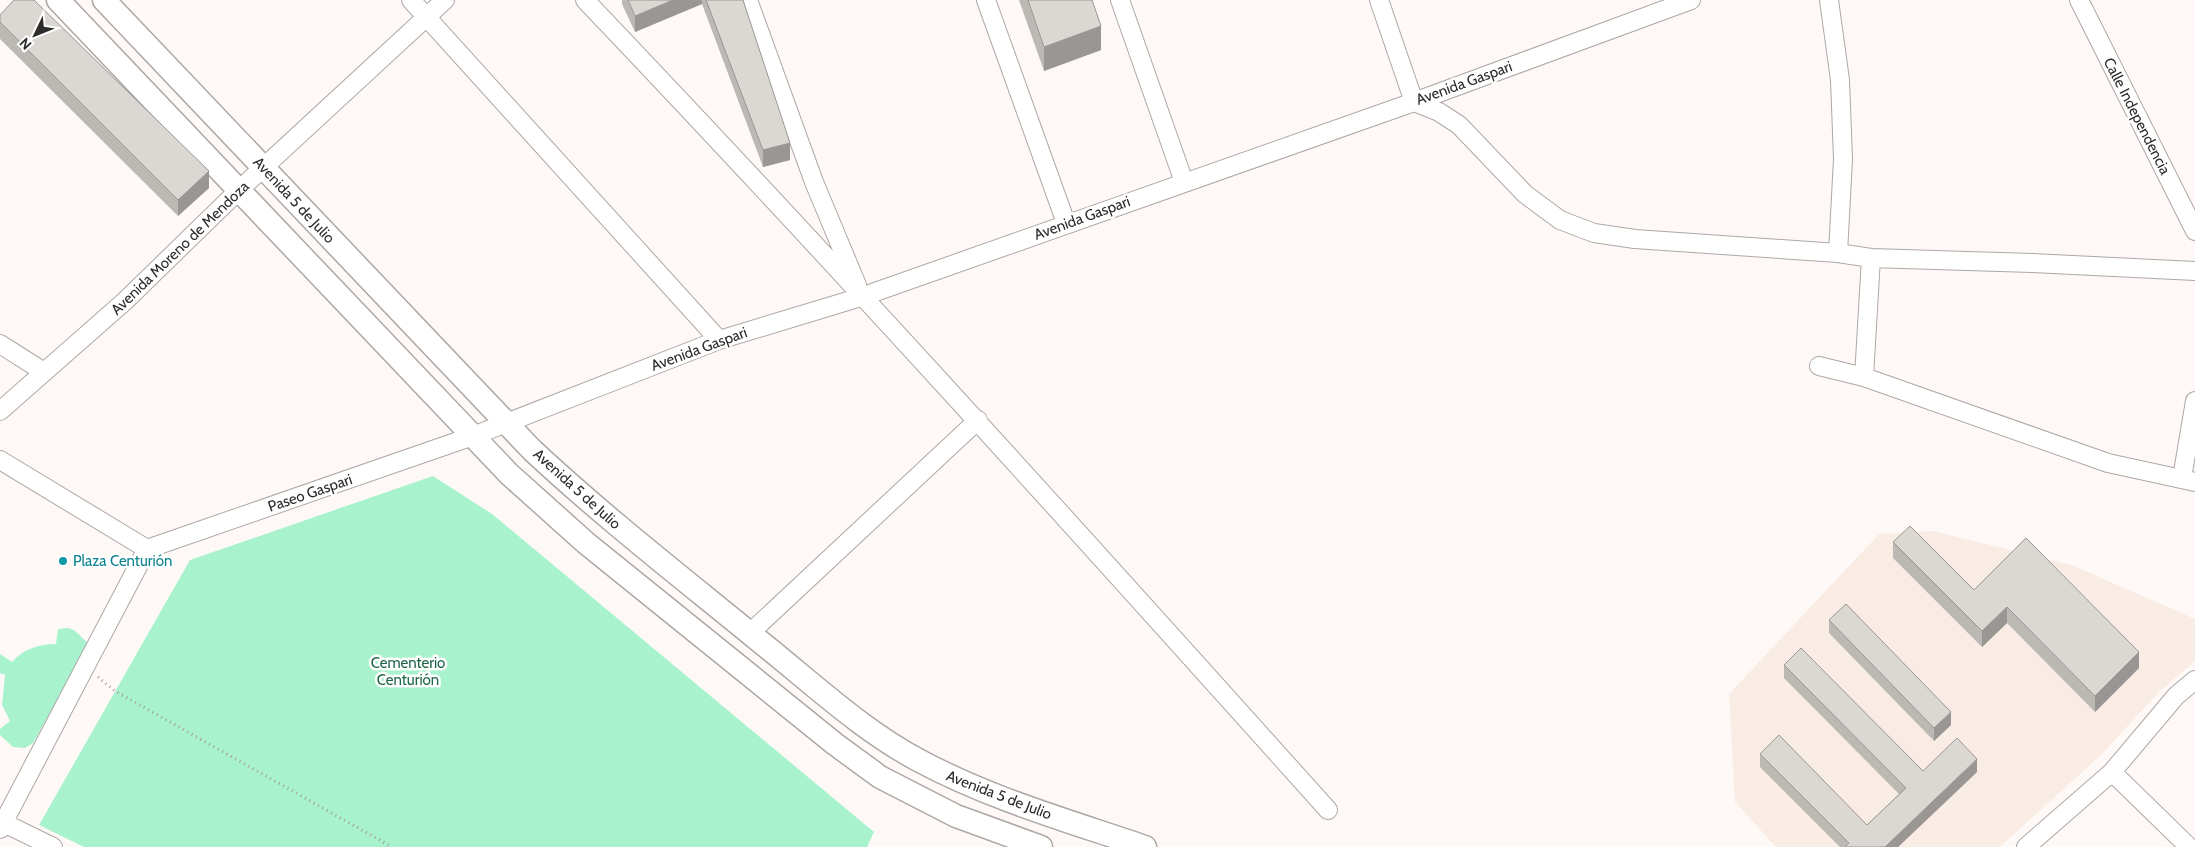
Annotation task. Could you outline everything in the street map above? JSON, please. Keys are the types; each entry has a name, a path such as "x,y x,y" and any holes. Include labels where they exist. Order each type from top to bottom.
{"street":[{"path":"58,0 509,474 586,543 866,767 901,789 956,816 1041,847"},
{"name":"Avenida 5 de Julio","path":"104,0 506,422 586,500 863,723 918,760 990,794 1145,847"},
{"path":"411,0 719,340"},
{"name":"Avenida Moreno de Mendoza","path":"0,411 125,301 239,190 264,169 445,0"},
{"path":"586,0 978,420 1328,810"},
{"path":"748,0 814,182 862,297"},
{"path":"986,0 1066,223"},
{"path":"1120,0 1184,182"},
{"path":"1378,0 1414,102 1439,112 1459,125 1525,194 1560,220 1594,233 1635,239 1838,253 1871,258 2195,271"},
{"name":"Avenida Gaspari","path":"473,436 719,340 862,297 1066,223 1414,102 1692,0"},
{"path":"1829,0 1840,80 1843,159 1838,253"},
{"name":"Calle Independencia","path":"2079,0 2195,231"},
{"path":"1864,377 1871,258"},
{"path":"0,344 44,372"},
{"path":"1819,366 1864,377 2108,463 2189,480 2195,401"},
{"path":"750,633 978,420"},
{"name":"Paseo Gaspari","path":"147,549 473,436"},
{"path":"0,460 147,549 1,824 53,847"},
{"path":"2026,847 2112,772 2176,696 2195,680"},
{"path":"2112,772 2188,847"}],"path":[{"path":"86,667 115,691 392,847"}],"shaded area":[{"path":"1933,531 2072,565 2195,619 2195,661 2160,691 2101,755 2000,847 1776,847 1735,802 1729,694 1879,534"}],"green space":[{"name":"Cementerio Centurión","path":"433,476 492,514 874,832 867,847 84,847 39,825 190,560"},
{"path":"68,628 74,630 89,644 33,743 25,748 13,747 0,735 0,729 10,721 2,705 5,675 0,673 0,654 12,662 16,657 32,648 56,644 58,629"}],"building":[{"path":"14,0 34,0 209,171 178,200 0,22 0,15"},
{"path":"628,0 673,0 635,16"},
{"path":"706,0 743,0 790,143 763,150"},
{"path":"1028,0 1092,0 1101,26 1044,47"},
{"path":"1910,526 1974,590 2026,538 2139,652 2095,696 2007,607 1982,631 1893,542"},
{"path":"1846,604 1951,712 1934,728 1829,620"},
{"path":"1801,648 1923,771 1957,738 1977,759 1885,847 1845,847 1849,843 1760,754 1779,735 1867,825 1906,788 1784,665"}],"place":[{"name":"Plaza Centurión","path":"63,561"}]}
